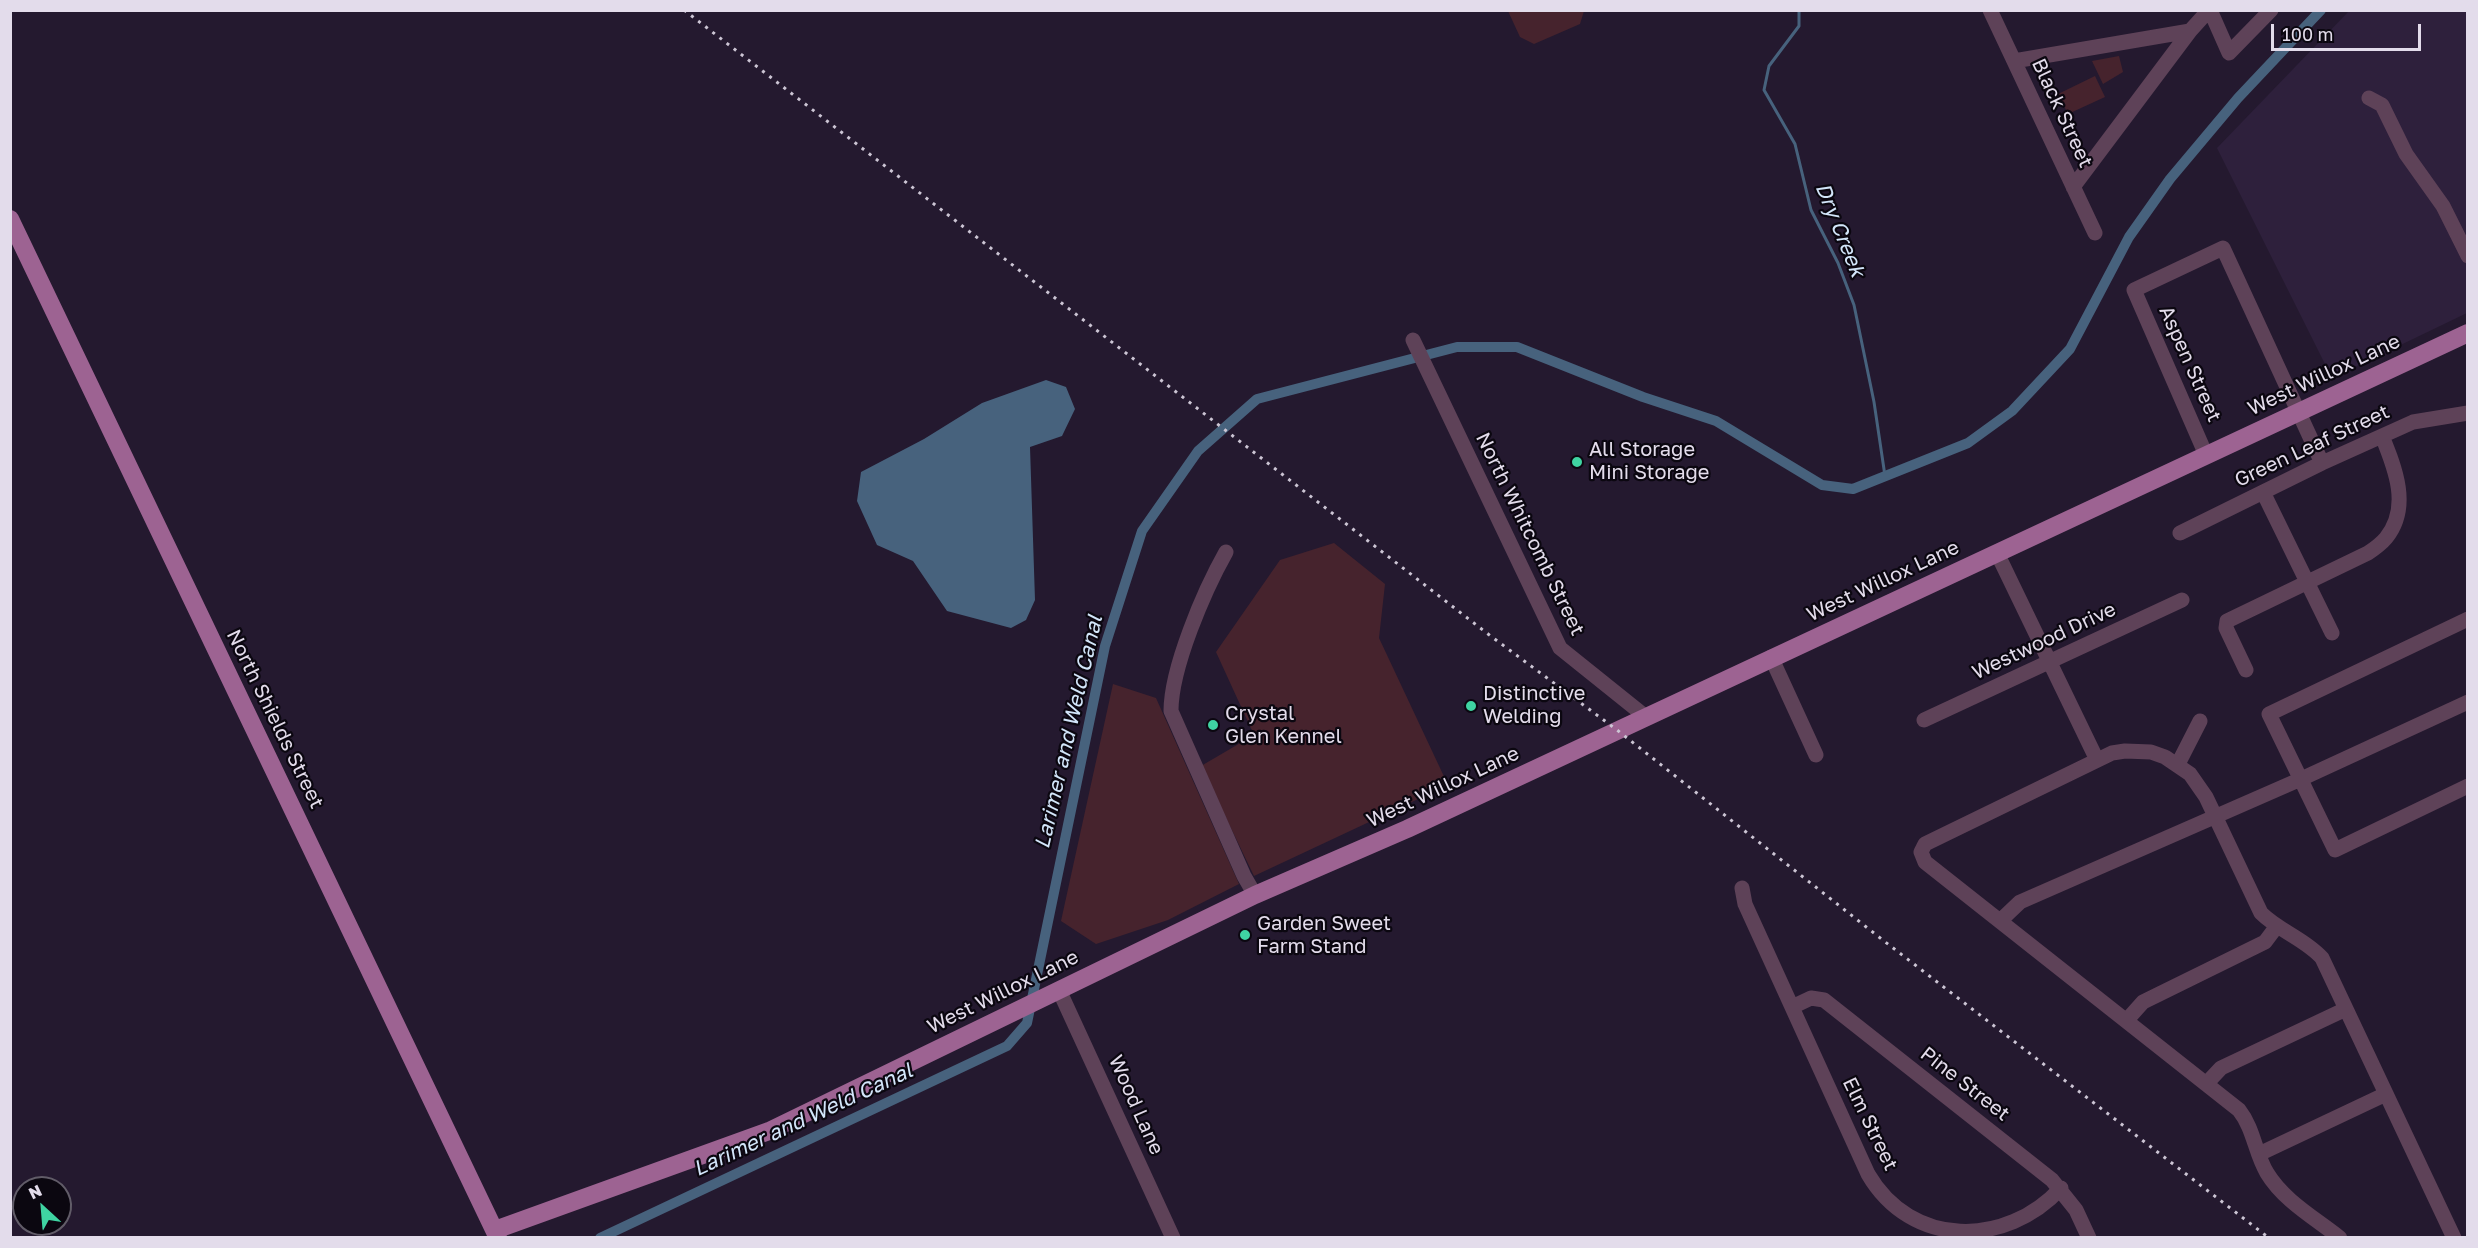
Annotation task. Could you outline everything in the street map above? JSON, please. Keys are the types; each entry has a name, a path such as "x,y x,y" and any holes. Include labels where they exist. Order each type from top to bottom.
{"main road":[{"name":"North Shields Street","path":"10,219 497,1234"},
{"name":"West Willox Lane","path":"497,1234 769,1131 1254,896 1407,829 2468,333"}],"street":[{"name":"Black Street","path":"1990,10 2096,233"},
{"path":"2073,187 2190,31 2209,10 2229,53 2271,10"},
{"path":"2014,61 2190,31"},
{"path":"2369,98 2382,105 2406,154 2444,206 2468,256"},
{"name":"Aspen Street","path":"2206,455 2134,290 2223,248 2299,411"},
{"name":"North Whitcomb Street","path":"1413,340 1560,648 1646,717"},
{"path":"2299,411 2322,463"},
{"name":"Green Leaf Street","path":"2180,533 2322,463 2413,422 2468,413"},
{"path":"2246,670 2226,628 2227,621 2368,554 2386,538 2398,514 2400,484 2382,436"},
{"path":"2263,492 2332,633"},
{"path":"1226,552 1207,585 1171,693 1171,711 1254,896"},
{"path":"1997,553 2097,760"},
{"name":"Westwood Drive","path":"1924,720 2182,600"},
{"path":"2468,620 2269,714 2336,850 2468,786"},
{"path":"1771,657 1816,755"},
{"path":"2000,921 2020,902 2301,779 2468,702"},
{"path":"2178,764 2200,721"},
{"path":"2340,1238 2285,1195 2267,1173 2252,1129 2230,1102 1925,862 1921,852 1923,847 2112,753 2138,750 2165,757 2178,764 2199,785 2256,904 2268,920 2308,945 2322,958 2454,1238"},
{"name":"Elm Street","path":"1742,888 1745,904 1868,1174 1880,1191 1905,1213 1921,1221 1952,1231 1984,1234 2022,1220 2036,1211 2061,1188"},
{"path":"2126,1021 2143,1002 2265,942 2277,926"},
{"name":"Wood Lane","path":"1059,990 1173,1238"},
{"name":"Pine Street","path":"1792,1007 1811,998 1824,1000 2061,1188 2076,1210 2089,1238"},
{"path":"2206,1084 2221,1068 2346,1009"},
{"path":"2259,1154 2386,1094"}],"shaded area":[{"path":"1508,11 1584,11 1580,24 1534,44 1520,37"},
{"path":"2349,11 2467,11 2467,313 2332,378 2217,148"},
{"path":"2119,56 2123,72 2103,84 2092,61"},
{"path":"2095,76 2105,97 2068,114 2058,94"},
{"path":"1334,543 1385,584 1379,638 1448,785 1254,876 1201,766 1254,735 1216,652 1280,560"},
{"path":"1113,684 1156,698 1239,884 1168,920 1096,944 1061,921"}],"water":[{"path":"1046,380 1066,387 1075,409 1062,436 1030,447 1035,600 1026,620 1011,628 947,611 913,561 877,545 857,501 861,472 924,439 982,403"}],"waterway":[{"name":"Dry Creek","path":"1799,10 1799,26 1769,66 1764,90 1795,144 1811,210 1838,263 1854,305 1874,402 1885,476"},
{"name":"Larimer and Weld Canal","path":"600,1238 1007,1046 1027,1023 1105,646 1142,531 1198,451 1257,399 1457,347 1517,347 1643,397 1716,421 1822,485 1853,489 1968,443 2012,411 2070,349 2129,237 2170,179 2238,98 2321,10"}],"railway":[{"path":"684,10 1488,634 1617,730 1884,941 2269,1238"}],"place":[{"name":"All Storage Mini Storage","path":"1577,462"},
{"name":"Distinctive Welding","path":"1471,706"},
{"name":"Crystal Glen Kennel","path":"1213,725"},
{"name":"Garden Sweet Farm Stand","path":"1245,935"}]}
